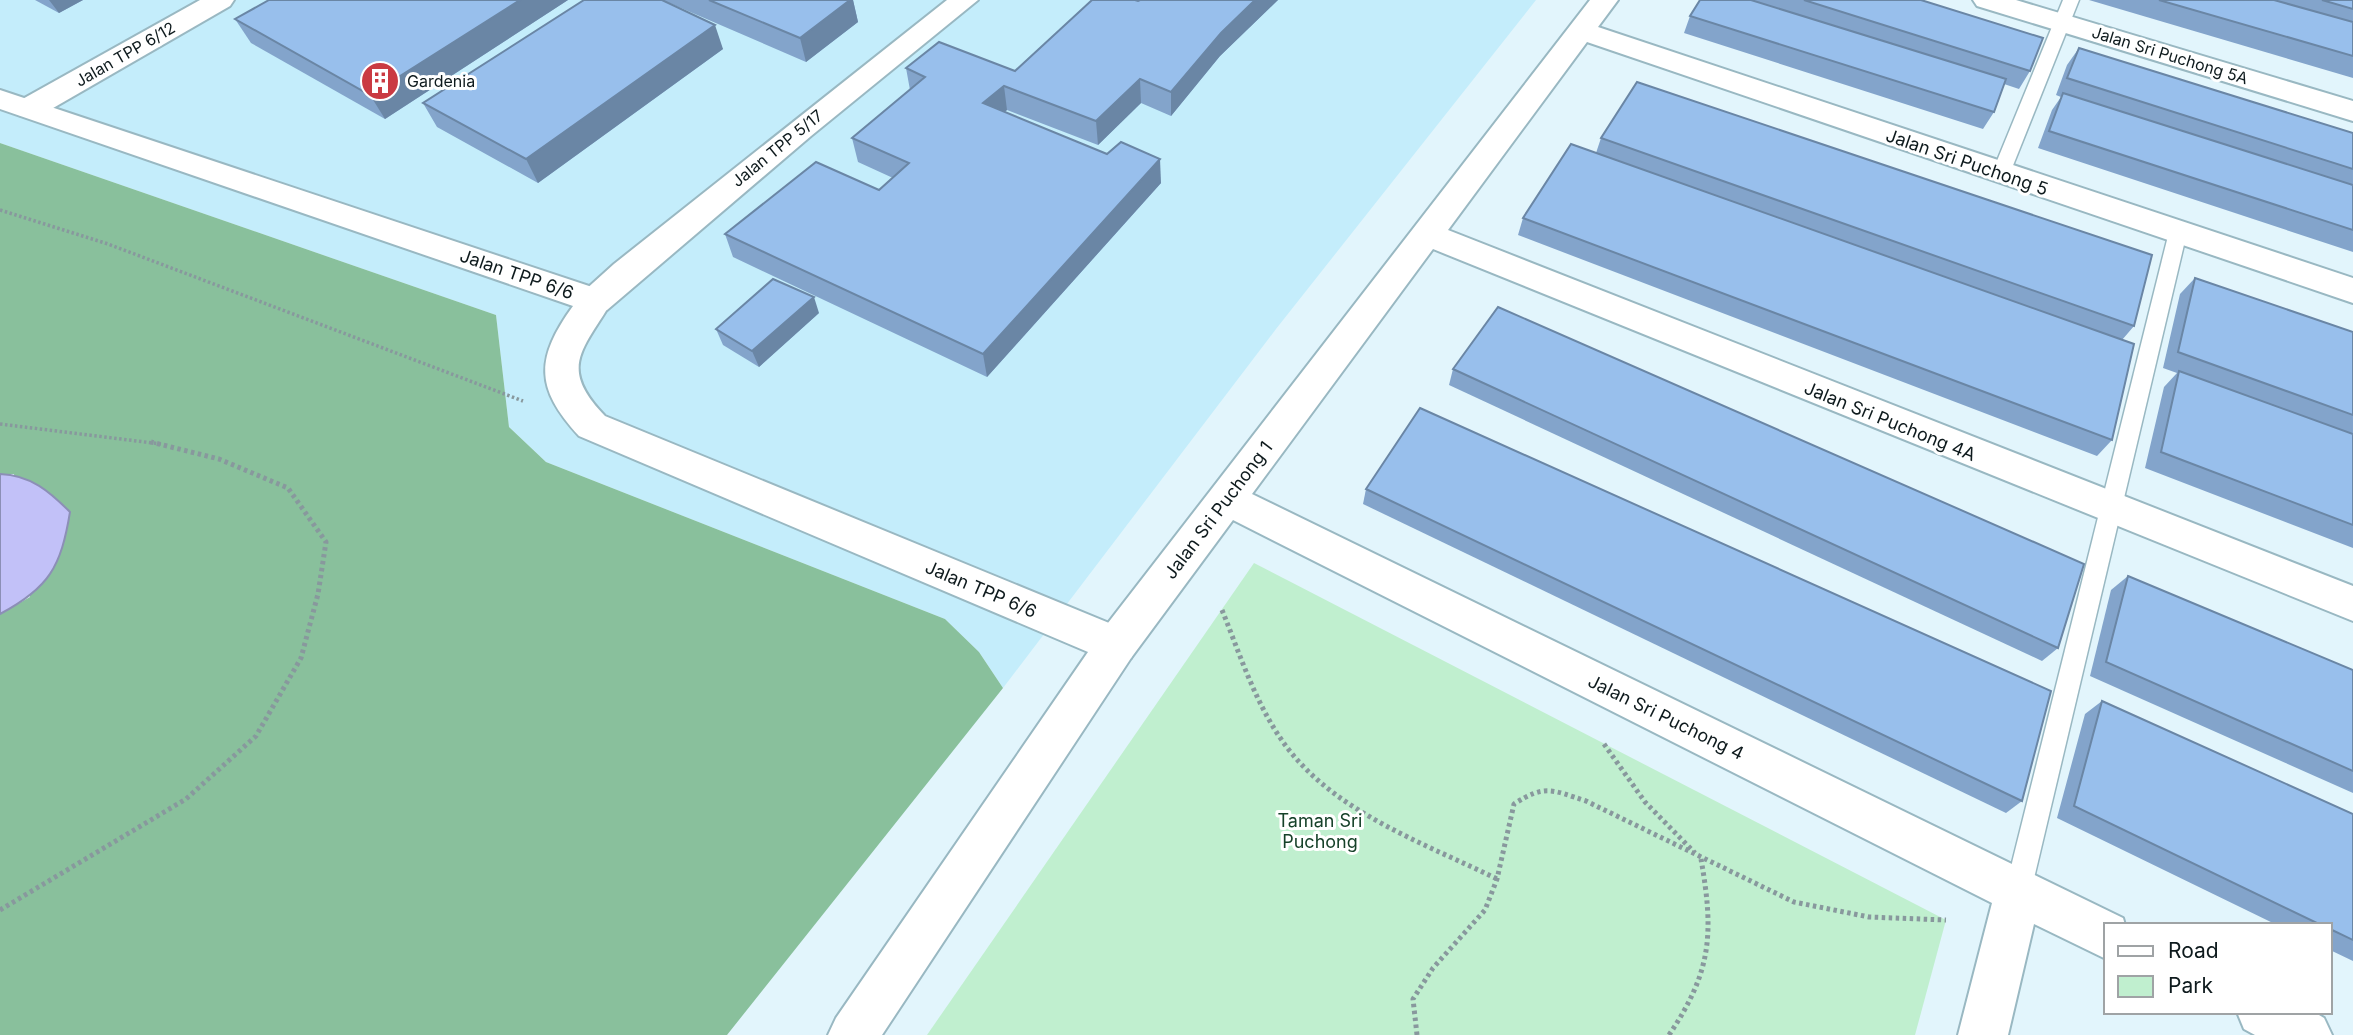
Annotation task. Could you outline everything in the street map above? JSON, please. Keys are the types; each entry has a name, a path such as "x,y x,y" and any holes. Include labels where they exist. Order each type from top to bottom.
{"street":[{"name":"Jalan TPP 6/12","path":"30,108 219,0"},
{"name":"Jalan TPP 5/17","path":"595,301 759,163 964,0"},
{"name":"Jalan Sri Puchong 1","path":"853,1035 1116,645 1604,0"},
{"name":"Jalan Sri Puchong 5A","path":"1987,0 2066,11 2353,111"},
{"name":"Jalan Sri Puchong 5","path":"1581,31 2353,291"},
{"name":"Jalan TPP 6/6","path":"0,99 595,301 575,327 562,353 559,383 572,408 592,426 1116,645"},
{"name":"Jalan Sri Puchong 4A","path":"1427,234 2353,604"},
{"name":"Jalan Sri Puchong 4","path":"1227,499 2104,934"},
{"path":"1983,1035 2018,891"},
{"path":"2265,1014 2307,1035"}],"lane":[{"path":"2001,173 2066,11"},
{"path":"2018,891 2178,233"}],"path":[{"path":"0,210 108,244 532,405"},
{"path":"0,424 156,443 219,459 288,488 326,542 318,594 301,658 256,736 186,799 0,910"},
{"path":"1222,610 1262,706 1288,750 1312,776 1367,812 1497,879"},
{"path":"1604,744 1633,790 1658,820 1701,859 1708,898 1710,935 1685,1012 1669,1035"},
{"path":"1417,1035 1413,999 1433,968 1463,938 1485,909 1497,879 1514,804 1538,790 1560,793 1605,810 1701,859 1795,902 1888,920 1947,920"}],"shaded area":[{"path":"0,0 1536,0 1276,329 1003,688 979,652 945,619 546,462 509,427 496,315 0,143"}],"green space":[{"path":"0,143 496,315 509,427 546,462 945,619 979,652 1003,688 727,1035 0,1035 0,614 30,597 14,474 0,474"},
{"name":"Taman Sri Puchong","path":"1254,563 1946,920 1915,1035 927,1035"}],"water":[{"path":"0,474 30,481 47,491 70,512 62,547 50,574 30,595 0,614"}],"building":[{"name":"Gardenia","path":"269,0 520,0 370,95 235,19"},
{"path":"584,0 662,0 715,25 526,159 423,103"},
{"path":"709,0 850,0 800,38"},
{"path":"1092,0 1255,0 1221,33 1171,92 1140,79 1096,121 1004,86 983,103 1107,154 1121,142 1160,159 983,354 725,234 816,162 879,190 909,163 852,138 925,77 906,68 939,42 1015,71"},
{"path":"1700,0 1751,0 2006,79 1994,112 1690,16"},
{"path":"1804,0 1921,0 2043,38 2030,71"},
{"path":"2159,0 2274,0 2353,22 2353,56"},
{"path":"2322,0 2353,0 2353,9"},
{"path":"2079,48 2353,133 2353,169 2067,78"},
{"path":"1637,82 2152,255 2134,326 1601,138"},
{"path":"2063,93 2353,185 2353,230 2049,131"},
{"path":"1571,144 2134,344 2112,440 1523,218"},
{"path":"2195,278 2353,332 2353,415 2178,352"},
{"path":"773,279 814,297 752,351 716,329"},
{"path":"1498,307 2084,564 2058,648 1453,369"},
{"path":"2179,371 2353,434 2353,525 2161,452"},
{"path":"1420,408 2051,691 2022,801 1366,489"},
{"path":"2128,576 2353,670 2353,771 2106,662"},
{"path":"2102,701 2353,814 2353,940 2332,930 2332,923 2317,923 2074,806"}],"place":[{"name":"Gardenia","path":"380,81"}]}
